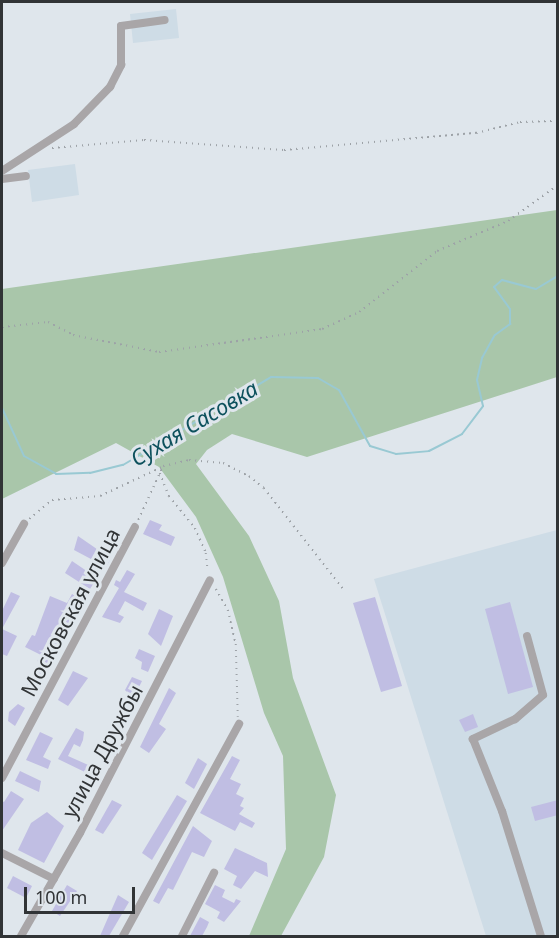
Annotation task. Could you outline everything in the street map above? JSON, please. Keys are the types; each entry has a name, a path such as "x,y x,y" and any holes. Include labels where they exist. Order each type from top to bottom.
{"street":[{"path":"2,171 74,124 110,87 121,65 121,26 165,20"},
{"path":"2,179 26,176"},
{"path":"2,562 24,524"},
{"name":"Московская улица","path":"2,778 135,527"},
{"name":"улица Дружбы","path":"21,936 54,879 210,580"},
{"path":"527,636 543,695 515,719 473,739 502,811 541,936"},
{"path":"123,936 239,724"},
{"path":"2,853 54,879"},
{"path":"182,936 214,873"}],"path":[{"path":"33,151 144,141 284,150 476,134 520,122 558,121"},
{"path":"2,327 48,322 73,335 159,352 322,329 358,312 437,251 508,221 558,185"},
{"path":"24,524 52,500 100,496 163,466 208,459 249,476 264,488 344,590"},
{"path":"135,527 163,466"}],"shaded area":[{"path":"176,9 179,38 133,43 130,14"},
{"path":"75,164 79,195 32,202 28,170"},
{"path":"557,530 557,936 486,936 374,579"}],"green space":[{"path":"557,210 557,377 307,457 232,434 207,450 196,464 249,536 279,601 293,678 336,795 324,857 281,936 249,936 286,849 283,756 264,713 223,577 196,517 159,467 116,443 2,499 2,289"}],"building":[{"path":"150,520 162,525 159,530 175,537 171,546 143,534"},
{"path":"78,536 107,556 110,560 106,567 74,550"},
{"path":"72,561 97,578 90,589 65,573"},
{"path":"127,570 135,574 124,592 147,603 143,611 125,601 118,614 124,617 120,623 102,617 119,588 114,585 116,580 120,582"},
{"path":"11,592 20,596 2,629 2,611"},
{"path":"72,594 84,601 48,667 37,661 41,655 25,647 32,635 35,636 50,596 67,603"},
{"path":"375,597 402,686 381,692 353,603"},
{"path":"510,602 533,687 508,694 485,609"},
{"path":"159,609 173,616 161,646 148,634"},
{"path":"2,629 17,636 7,656 2,654"},
{"path":"139,649 155,656 148,672 141,669 142,662 135,658"},
{"path":"43,666 49,669 32,697 23,692 33,674 37,676"},
{"path":"73,671 88,678 68,706 58,700"},
{"path":"132,677 142,681 133,699 125,690"},
{"path":"169,688 176,693 159,724 166,729 149,753 140,747"},
{"path":"18,704 25,708 15,726 8,721 9,712"},
{"path":"473,714 478,727 465,732 459,720"},
{"path":"76,728 84,732 83,740 80,747 74,744 68,756 95,768 91,775 58,759"},
{"path":"40,732 53,738 43,757 51,761 48,769 26,760"},
{"path":"232,756 240,760 230,779 241,784 236,794 244,798 240,806 244,808 239,814 255,823 252,828 240,822 235,831 200,813"},
{"path":"198,758 207,764 194,789 185,783"},
{"path":"20,771 41,781 39,792 15,781"},
{"path":"11,791 24,799 2,831 2,801 4,802"},
{"path":"177,795 187,801 152,860 142,853"},
{"path":"112,800 122,805 103,834 95,830"},
{"path":"558,800 558,815 535,821 531,807"},
{"path":"47,812 64,826 44,863 18,850 31,823"},
{"path":"193,826 212,841 204,857 192,852 173,890 168,888 159,904 153,901"},
{"path":"235,848 267,863 268,877 255,871 241,889 233,885 237,876 224,869"},
{"path":"13,876 32,886 26,898 7,888"},
{"path":"67,885 77,891 60,916 52,911"},
{"path":"215,885 225,890 222,897 234,903 236,899 241,901 224,922 217,918 220,912 205,904"},
{"path":"118,895 129,902 109,936 100,936"},
{"path":"200,917 209,922 207,927 202,936 190,936"}],"waterway":[{"name":"Сухая Сасовка","path":"2,408 24,456 56,474 90,473 123,465 271,377 318,378 339,390 370,446 396,454 429,451 462,434 483,406 477,380 482,358 495,335 510,324 510,309 494,287 502,280 536,289 558,276"}]}
